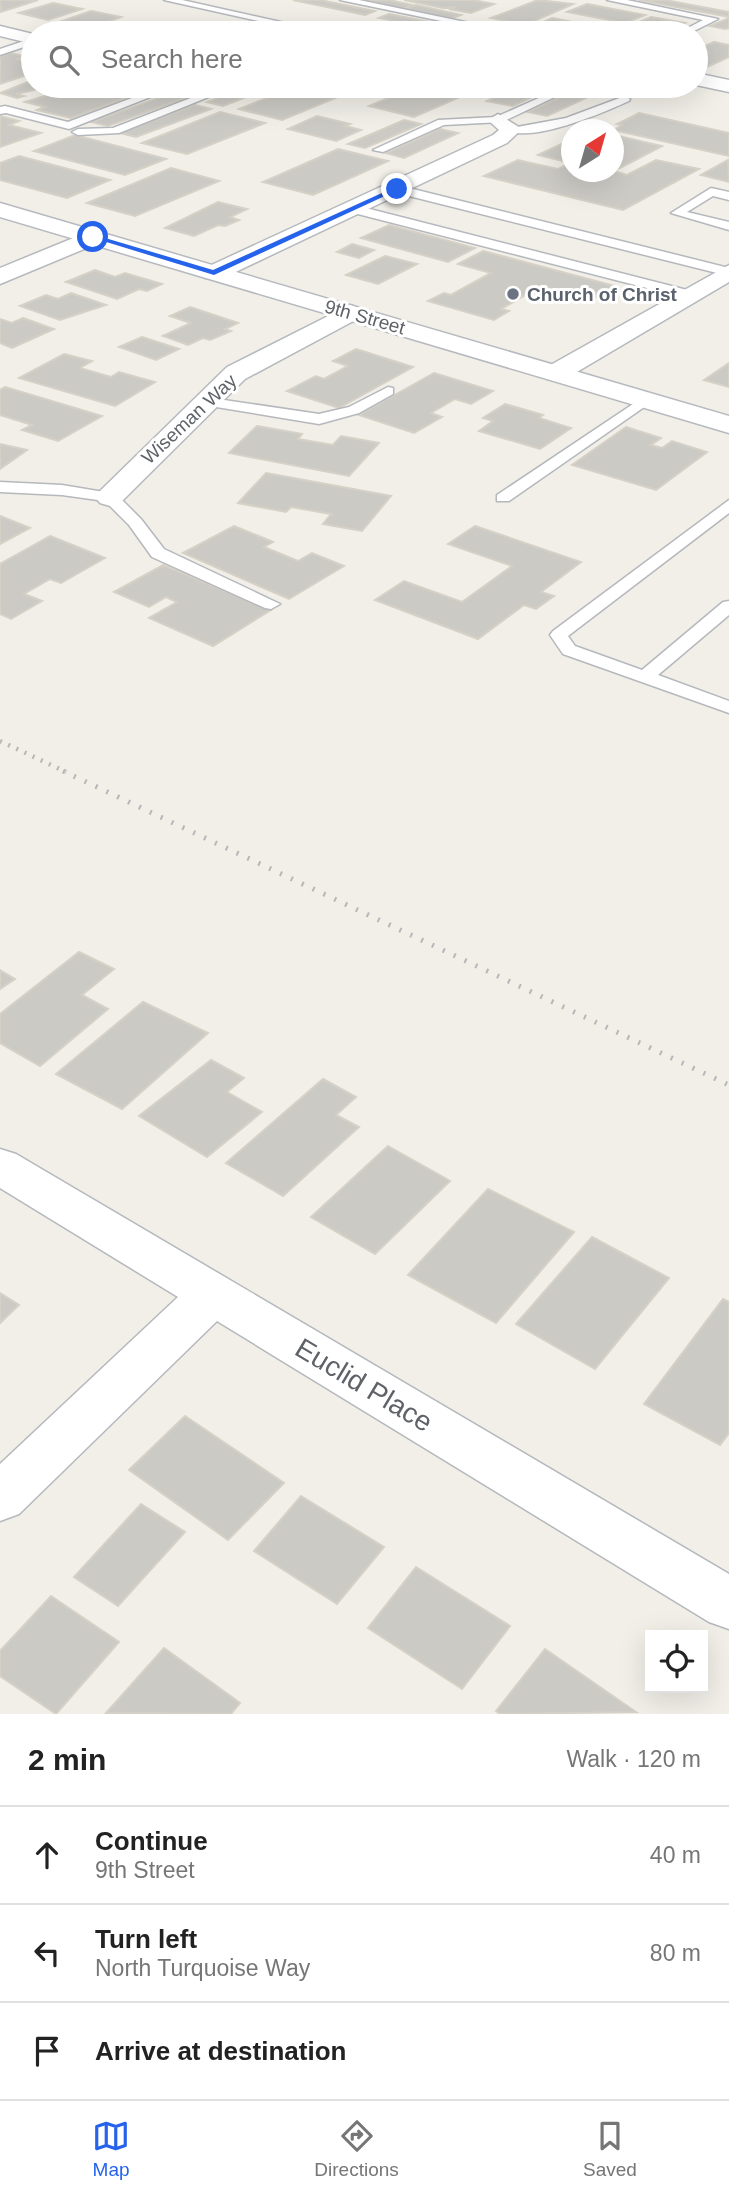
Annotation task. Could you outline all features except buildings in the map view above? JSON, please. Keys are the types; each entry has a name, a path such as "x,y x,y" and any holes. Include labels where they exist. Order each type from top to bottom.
{"street":[{"path":"0,31 21,37"},
{"path":"708,82 729,86"},
{"path":"214,273 500,139 505,125"},
{"name":"9th Street","path":"0,210 729,425"},
{"path":"0,277 93,237"},
{"path":"556,373 729,272"},
{"name":"Wiseman Way","path":"110,497 204,401 236,373 349,313"},
{"name":"Euclid Place","path":"0,1166 729,1604"},
{"path":"0,1498 214,1294"}],"lane":[{"path":"169,0 268,21"},
{"path":"345,0 452,21"},
{"path":"612,0 713,19 708,21"},
{"path":"0,52 21,44"},
{"path":"2,109 69,126 144,98"},
{"path":"78,132 115,131 200,98"},
{"path":"505,125 549,98"},
{"path":"379,150 442,122 505,125 571,122 625,99"},
{"path":"397,189 729,272"},
{"path":"729,196 711,192 677,213 729,226"},
{"path":"354,209 690,295"},
{"path":"204,401 319,419 354,410 388,391"},
{"path":"503,498 645,400"},
{"path":"0,487 62,490 110,497 135,522 158,553 271,604"},
{"path":"729,505 559,635 561,642 569,650 729,707"},
{"path":"645,677 729,606"}],"railway":[{"path":"0,741 66,772"},
{"path":"63,771 729,1085"}],"place":[{"name":"Church of Christ","path":"513,294"}],"route":[{"path":"93,237 214,273 397,189"}]}
